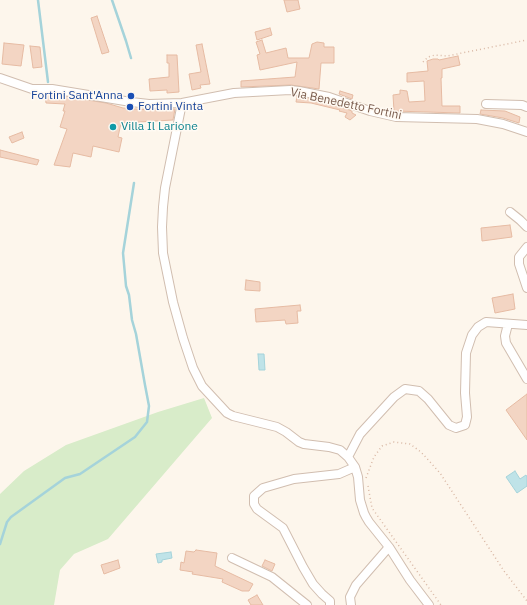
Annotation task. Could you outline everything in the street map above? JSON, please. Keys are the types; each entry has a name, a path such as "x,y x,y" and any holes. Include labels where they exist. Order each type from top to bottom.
{"street":[{"name":"Via Benedetto Fortini","path":"0,78 32,89 52,89 149,104 182,103 234,93 290,90 329,98 370,111 396,117 477,119 526,129"},
{"path":"182,103 165,188 162,227 163,253 173,302 193,368 202,386 227,413 233,416 277,427 304,444 330,447 340,450 348,457 355,467 358,477 360,500 368,522 389,547 410,580 429,605"},
{"path":"486,104 522,105 527,107"},
{"path":"510,212 527,227"},
{"path":"527,247 519,257 519,264 527,288"},
{"path":"348,457 360,434 394,397 405,389 419,391 428,399 449,425 456,428 465,425 467,417 465,393 466,353 472,336 478,328 486,322 527,325"},
{"path":"508,324 505,336 506,343 527,379"},
{"path":"330,605 330,601 313,584 283,528 257,509 254,504 254,496 263,488 294,479 339,474 355,467"},
{"path":"352,605 350,597 356,585 389,547"},
{"path":"232,558 272,577 307,605"}],"path":[{"path":"423,62 428,57 434,55 447,56 527,40"},
{"path":"366,478 374,457 382,446 394,442 410,444 421,452 440,473 504,571 527,601"},
{"path":"368,486 372,508 441,605"}],"green space":[{"path":"204,398 212,418 108,539 74,554 60,570 54,605 0,605 0,494 24,471 66,445 158,412"}],"water":[{"path":"258,354 264,354 265,370 259,370"},
{"path":"515,471 520,479 526,475 527,477 527,486 517,493 506,477"},
{"path":"171,552 172,558 162,560 162,562 158,563 156,554"}],"building":[{"path":"284,0 298,0 300,9 287,12"},
{"path":"97,16 109,52 102,54 91,18"},
{"path":"270,28 272,35 257,40 255,32"},
{"path":"262,40 266,53 286,48 288,58 309,58 312,44 317,42 324,43 324,47 334,47 334,63 321,63 319,89 291,85 241,87 241,81 295,77 297,62 260,70 257,55 260,54 256,42"},
{"path":"4,43 24,45 21,66 2,64"},
{"path":"202,44 210,84 200,85 201,88 192,90 189,74 201,72 196,45"},
{"path":"30,46 40,47 42,67 33,68"},
{"path":"167,55 177,55 179,92 167,93 167,90 150,91 149,79 169,77 169,63 167,63"},
{"path":"458,56 460,65 442,69 441,78 442,106 460,106 460,113 394,111 393,95 400,94 400,90 407,91 409,102 425,101 424,81 407,82 407,73 428,71 427,61 433,59 439,60"},
{"path":"340,91 353,95 352,99 339,94"},
{"path":"45,94 106,103 123,108 149,110 175,109 173,120 121,123 118,137 122,138 119,152 93,146 91,157 73,153 70,167 54,165 67,129 60,127 65,111 63,111 65,104 46,103"},
{"path":"297,96 328,102 352,111 352,113 356,115 350,120 345,117 347,113 339,111 340,110 311,103 296,102"},
{"path":"481,110 505,111 520,117 519,123 503,118 480,114"},
{"path":"22,132 24,138 12,143 9,137"},
{"path":"0,150 39,160 37,165 0,157"},
{"path":"510,225 512,237 482,241 481,228"},
{"path":"246,280 260,282 260,291 245,290"},
{"path":"513,294 515,309 495,313 492,298"},
{"path":"300,305 301,311 297,311 298,323 286,324 285,320 256,322 255,309"},
{"path":"527,394 527,440 506,410"},
{"path":"196,550 217,553 215,566 253,584 249,591 242,591 222,582 223,579 192,574 193,572 180,570 181,562 184,563 186,551 194,552"},
{"path":"118,560 120,568 104,574 101,565"},
{"path":"265,560 275,564 272,571 262,566"},
{"path":"257,595 263,605 251,605 248,600"}],"waterway":[{"path":"38,0 48,82"},
{"path":"112,0 131,58"},
{"path":"0,544 7,522 11,517 65,478 80,474 135,437 147,422 149,406 136,334 132,320 129,295 126,286 123,253 134,183"}],"place":[{"name":"Fortini Sant'Anna","path":"131,96"},
{"name":"Fortini Vinta","path":"130,107"},
{"name":"Villa Il Larione","path":"113,127"}]}
